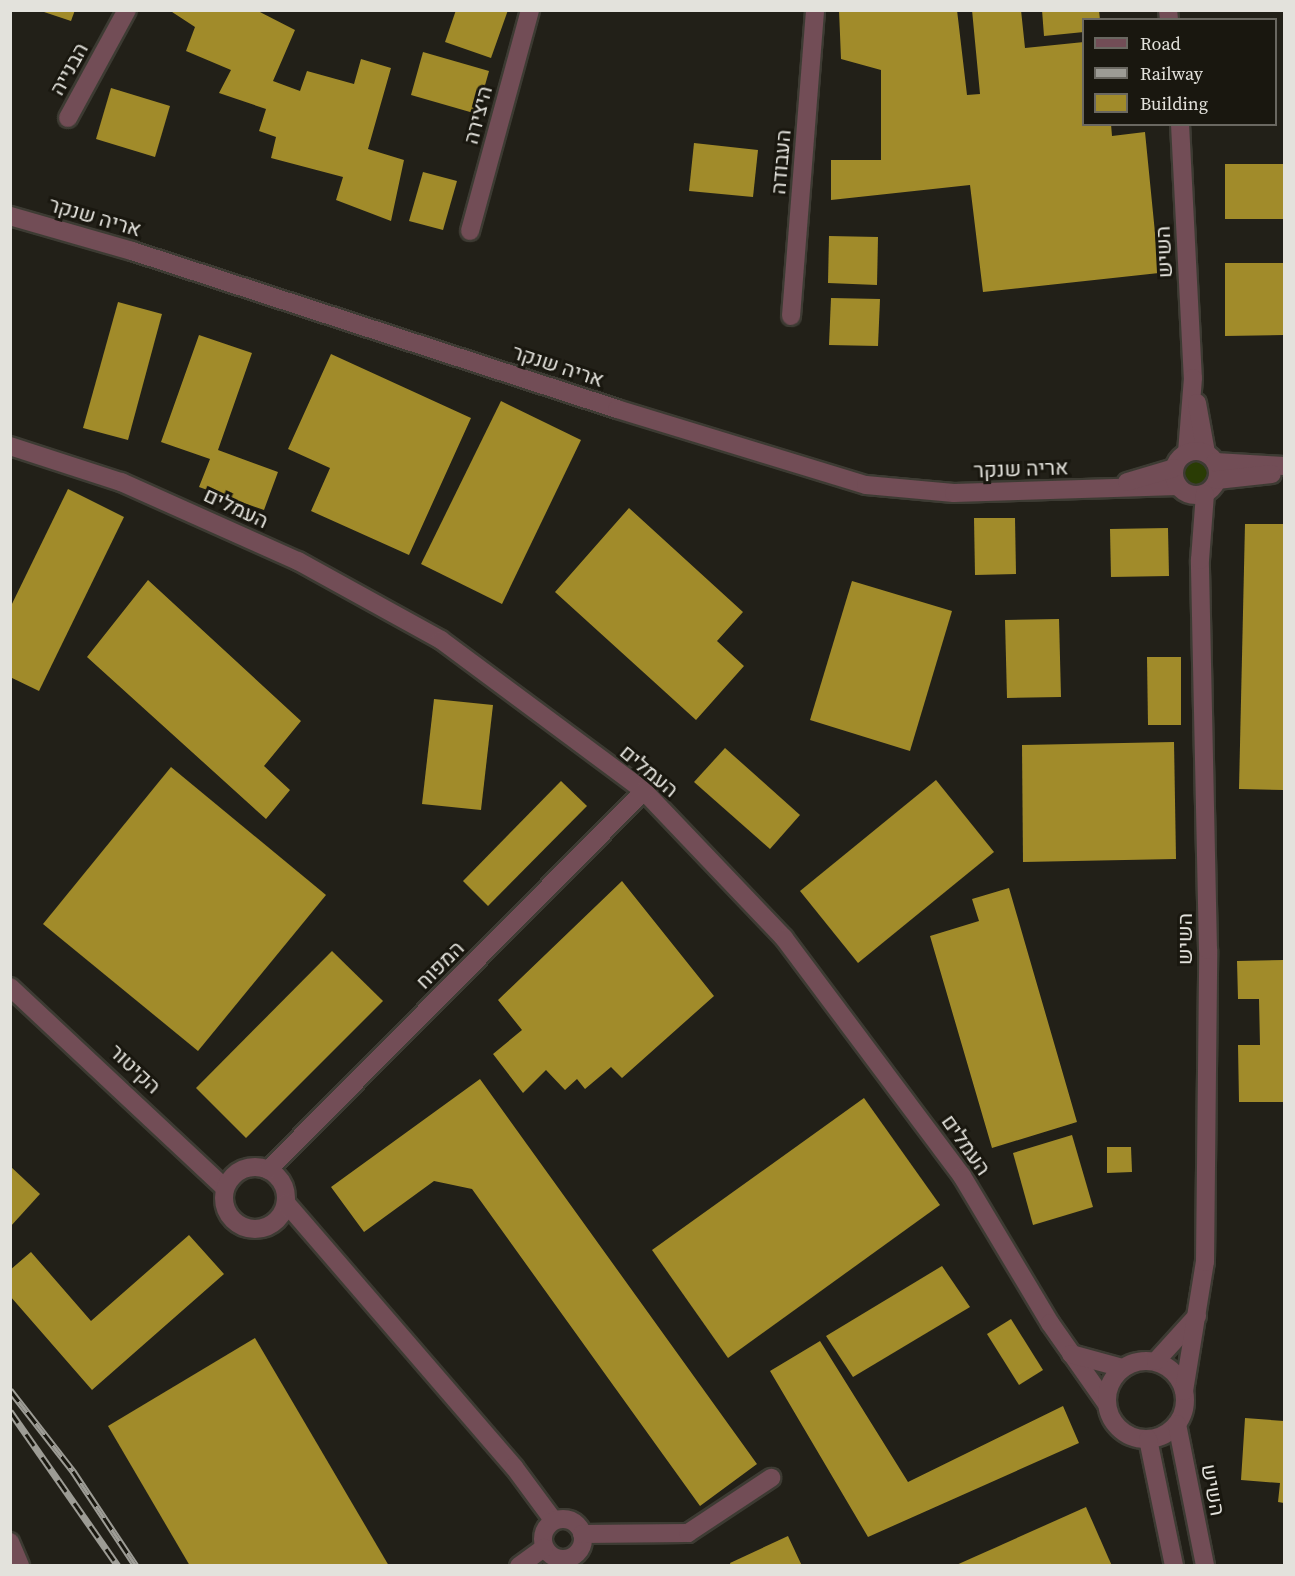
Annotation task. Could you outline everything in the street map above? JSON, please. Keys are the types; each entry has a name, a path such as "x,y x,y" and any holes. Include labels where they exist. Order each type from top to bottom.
{"street":[{"name":"הבנייה","path":"68,118 127,10"},
{"name":"היצירה","path":"470,231 530,10"},
{"name":"העבודה","path":"791,316 815,10"},
{"name":"השיש","path":"1180,126 1193,378 1201,478 1200,560 1208,950 1205,1262 1184,1391"},
{"name":"אריה שנקר","path":"10,216 132,251 617,410 866,485 954,493 1102,489 1284,466"},
{"name":"השיש","path":"1186,453 1193,378"},
{"name":"העמלים","path":"10,446 121,482 308,567 441,640 644,791 784,938 962,1176 1071,1354 1107,1404"},
{"path":"1186,453 1201,478 1174,468 1186,453"},
{"name":"אריה שנקר","path":"1102,489 1174,468"},
{"name":"אריה שנקר","path":"1201,478 1284,472"},
{"name":"המפוח","path":"268,1170 644,791"},
{"name":"הקיטור","path":"10,987 225,1188"},
{"path":"286,1203 269,1226 248,1229 230,1218 223,1198 225,1188 238,1171 258,1167 268,1170 283,1184 286,1203 514,1467 554,1521"},
{"path":"1156,1361 1197,1316"},
{"path":"1071,1354 1123,1368"},
{"path":"1143,1360 1156,1361 1177,1375 1184,1391 1184,1410 1177,1424 1160,1436 1148,1439 1126,1433 1117,1426 1107,1404 1109,1386 1123,1368 1143,1360"},
{"name":"השיש","path":"1177,1424 1205,1566"},
{"path":"1148,1439 1174,1566"},
{"path":"582,1534 688,1533 771,1478"},
{"path":"554,1521 573,1522 582,1534 580,1550 573,1562 553,1557 544,1548 545,1530 554,1521"},
{"path":"10,1542 20,1566"},
{"path":"519,1566 544,1548"}],"green space":[{"path":"1196,459 1207,463 1211,474 1207,485 1196,489 1185,485 1181,474 1185,463"}],"building":[{"path":"38,10 75,10 71,21"},
{"path":"169,10 256,10 295,30 273,81 300,91 307,71 354,84 361,59 391,68 368,149 404,160 391,221 336,200 343,177 271,158 276,137 259,131 266,109 219,93 231,70 186,51 195,27"},
{"path":"456,10 508,10 491,58 445,42"},
{"path":"839,10 957,10 967,95 980,94 972,10 1021,10 1025,48 1082,42 1082,126 1111,126 1112,136 1145,132 1159,273 983,292 970,185 831,200 831,160 881,160 881,70 841,59"},
{"path":"1042,10 1099,10 1100,18 1082,18 1082,32 1044,36"},
{"path":"423,52 489,71 477,114 411,95"},
{"path":"111,88 170,106 155,157 96,139"},
{"path":"694,143 758,150 753,197 689,191"},
{"path":"1225,164 1284,164 1284,219 1225,219"},
{"path":"423,172 457,181 443,230 409,221"},
{"path":"829,236 878,237 877,285 828,283"},
{"path":"1225,263 1284,263 1284,335 1225,336"},
{"path":"831,298 880,299 878,346 829,345"},
{"path":"118,302 162,314 128,440 83,428"},
{"path":"199,335 252,353 218,450 278,472 264,510 199,487 210,459 161,442"},
{"path":"331,354 471,418 409,555 311,511 330,468 288,449"},
{"path":"501,401 581,440 502,604 421,564"},
{"path":"68,489 124,517 39,691 10,677 10,608"},
{"path":"629,508 743,612 717,641 744,666 696,720 555,592"},
{"path":"974,518 1015,518 1016,574 975,575"},
{"path":"1245,524 1284,524 1284,790 1239,789"},
{"path":"1168,528 1169,576 1111,577 1110,529"},
{"path":"148,580 301,721 264,766 290,790 266,819 87,657"},
{"path":"852,581 952,611 910,751 810,720"},
{"path":"1059,619 1061,697 1007,698 1005,620"},
{"path":"1147,657 1181,657 1181,725 1148,725"},
{"path":"434,699 493,705 481,810 422,804"},
{"path":"1174,742 1176,859 1023,862 1022,745"},
{"path":"725,748 800,815 770,849 694,782"},
{"path":"171,767 326,895 198,1051 43,924"},
{"path":"936,780 994,852 858,963 800,891"},
{"path":"561,781 587,806 488,906 463,881"},
{"path":"622,881 714,996 622,1078 611,1067 585,1089 577,1079 565,1090 546,1070 523,1093 493,1054 522,1030 498,1000"},
{"path":"1009,888 1077,1122 992,1148 930,936 979,921 972,899"},
{"path":"332,951 383,1001 246,1138 196,1088"},
{"path":"1284,960 1284,1102 1239,1102 1238,1045 1260,1045 1259,999 1238,999 1237,961"},
{"path":"480,1079 757,1464 700,1506 472,1189 434,1181 364,1232 331,1187"},
{"path":"864,1098 940,1205 728,1358 652,1250"},
{"path":"1072,1135 1093,1207 1033,1225 1013,1153"},
{"path":"1107,1147 1131,1147 1132,1172 1107,1173"},
{"path":"10,1166 40,1194 10,1227"},
{"path":"189,1235 224,1274 92,1390 10,1296 10,1270 31,1252 91,1321"},
{"path":"942,1266 970,1307 853,1377 826,1336"},
{"path":"1011,1319 1043,1370 1019,1385 987,1334"},
{"path":"255,1338 389,1566 190,1566 108,1426"},
{"path":"820,1341 908,1482 1063,1406 1079,1443 868,1537 770,1371"},
{"path":"1245,1418 1284,1421 1284,1503 1278,1502 1280,1483 1241,1480"},
{"path":"1086,1507 1112,1566 954,1566"},
{"path":"788,1536 802,1566 731,1566 730,1563"}],"railway":[{"path":"10,1390 73,1471 136,1566"},
{"path":"10,1411 118,1566"}]}
